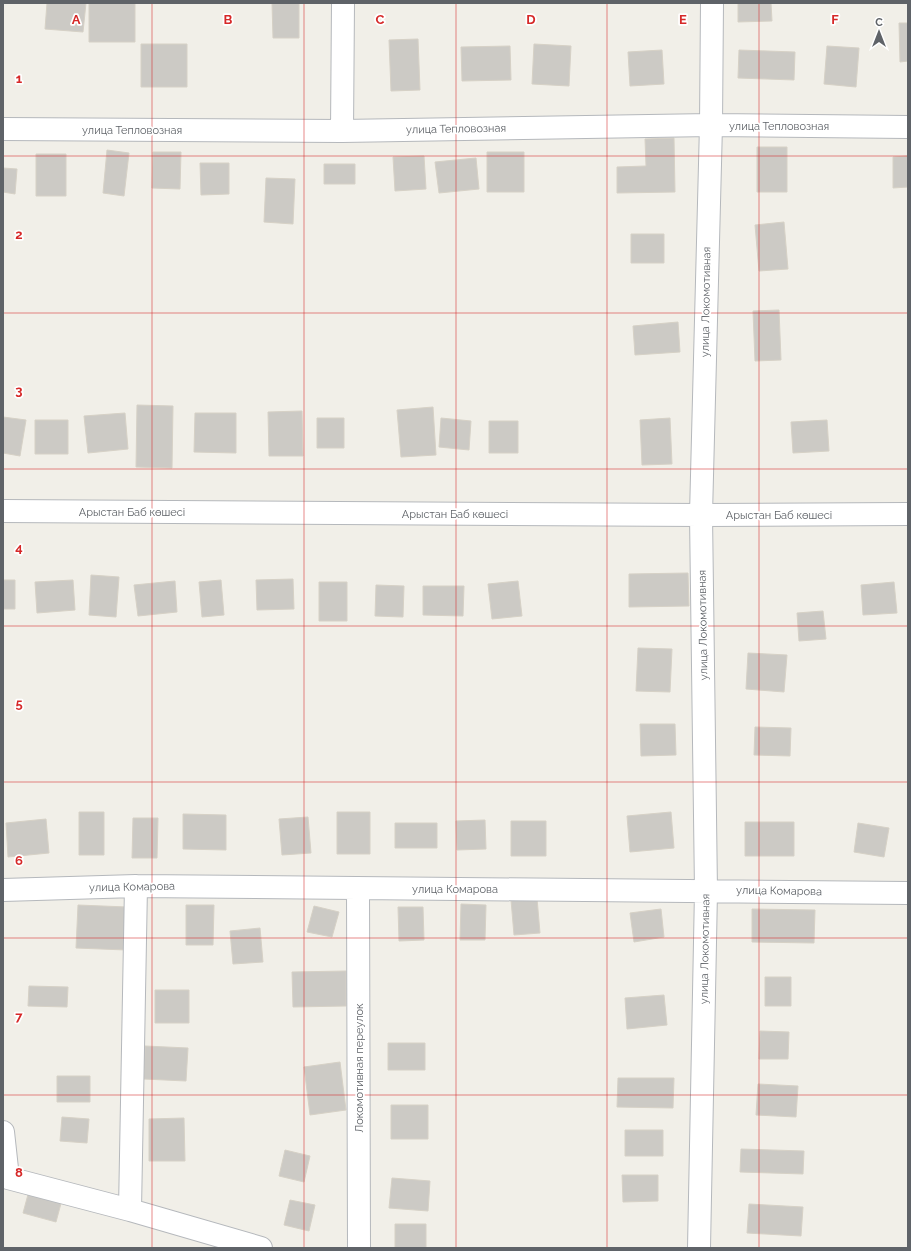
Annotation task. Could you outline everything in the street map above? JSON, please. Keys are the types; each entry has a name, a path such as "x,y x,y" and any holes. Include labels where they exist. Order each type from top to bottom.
{"street":[{"path":"342,131 343,3"},
{"name":"улица Локомотивная","path":"699,1248 706,891 701,515 712,3"},
{"name":"улица Тепловозная","path":"3,129 342,131 710,125 908,127"},
{"name":"Арыстан Баб көшесі","path":"3,511 701,515 908,514"},
{"path":"130,1210 136,886"},
{"name":"улица Комарова","path":"3,890 136,886 908,893"},
{"name":"Локомотивная переулок","path":"358,888 359,1248"},
{"path":"3,1132 8,1178 130,1210 261,1248"}],"building":[{"path":"47,3 86,3 83,32 45,29"},
{"path":"89,3 135,3 135,42 89,42"},
{"path":"272,3 299,3 299,38 273,38"},
{"path":"738,3 771,3 772,21 738,22"},
{"path":"899,23 908,23 908,61 900,62"},
{"path":"418,39 420,90 391,91 389,40"},
{"path":"141,44 187,44 187,87 141,87"},
{"path":"534,44 571,46 569,86 532,84"},
{"path":"510,46 511,80 462,81 461,47"},
{"path":"827,46 859,48 856,87 824,84"},
{"path":"662,50 664,84 630,86 628,52"},
{"path":"739,50 795,52 794,80 738,78"},
{"path":"674,138 675,192 617,193 617,167 646,166 645,139"},
{"path":"757,147 787,147 787,192 757,192"},
{"path":"107,150 129,153 124,196 103,193"},
{"path":"153,152 181,152 180,189 152,188"},
{"path":"487,152 524,152 524,192 487,192"},
{"path":"36,154 66,154 66,196 36,196"},
{"path":"424,156 426,189 395,191 393,157"},
{"path":"908,156 908,187 893,188 893,157"},
{"path":"476,158 479,189 439,193 435,162"},
{"path":"200,163 229,163 229,194 201,195"},
{"path":"324,164 355,164 355,184 324,184"},
{"path":"3,168 17,169 15,194 3,192"},
{"path":"266,178 295,179 293,224 264,222"},
{"path":"784,222 788,269 759,271 755,225"},
{"path":"631,234 664,234 664,263 631,263"},
{"path":"779,310 781,360 755,361 753,311"},
{"path":"678,322 680,352 635,355 633,326"},
{"path":"137,405 173,406 172,468 136,467"},
{"path":"433,407 436,455 401,457 397,410"},
{"path":"302,411 303,456 269,456 268,412"},
{"path":"125,413 128,449 88,453 84,416"},
{"path":"195,413 236,413 236,453 194,452"},
{"path":"3,417 26,420 20,456 3,453"},
{"path":"317,418 344,418 344,448 317,448"},
{"path":"441,418 471,421 469,450 439,447"},
{"path":"670,418 672,464 642,465 640,420"},
{"path":"35,420 68,420 68,454 35,454"},
{"path":"827,420 829,451 793,453 791,422"},
{"path":"489,421 518,421 518,453 489,453"},
{"path":"688,573 689,606 629,607 629,574"},
{"path":"91,575 119,577 116,617 89,615"},
{"path":"293,579 294,609 257,610 256,580"},
{"path":"3,580 15,580 15,609 3,609"},
{"path":"73,580 75,610 37,613 35,582"},
{"path":"221,580 224,615 202,617 199,582"},
{"path":"175,581 177,612 138,616 134,585"},
{"path":"518,581 522,616 492,619 488,584"},
{"path":"319,582 347,582 347,621 319,621"},
{"path":"894,582 897,613 863,615 861,585"},
{"path":"376,585 404,586 403,617 375,616"},
{"path":"423,586 464,586 463,616 423,615"},
{"path":"823,611 826,639 799,641 797,613"},
{"path":"638,648 672,649 670,692 636,691"},
{"path":"748,653 787,655 784,692 746,689"},
{"path":"640,724 675,724 676,755 641,756"},
{"path":"755,727 791,728 790,756 754,755"},
{"path":"79,812 104,812 104,855 79,855"},
{"path":"337,812 370,812 370,854 337,854"},
{"path":"671,812 674,848 630,852 627,816"},
{"path":"183,814 226,815 226,850 183,849"},
{"path":"308,817 311,853 282,855 279,819"},
{"path":"133,818 158,818 157,858 132,858"},
{"path":"46,819 49,853 8,857 6,823"},
{"path":"485,820 486,849 457,850 456,821"},
{"path":"511,821 546,821 546,856 511,856"},
{"path":"745,822 794,822 794,856 745,856"},
{"path":"395,823 437,823 437,848 395,848"},
{"path":"858,823 889,828 884,857 854,852"},
{"path":"537,898 540,933 514,935 511,900"},
{"path":"461,904 486,905 485,940 460,940"},
{"path":"78,905 127,907 126,950 76,948"},
{"path":"186,905 214,905 213,945 186,945"},
{"path":"314,906 339,912 332,937 307,932"},
{"path":"398,907 423,907 424,940 399,941"},
{"path":"661,909 664,937 634,942 630,913"},
{"path":"752,909 815,910 814,943 752,942"},
{"path":"260,928 263,962 233,964 230,931"},
{"path":"346,971 346,1006 293,1007 292,972"},
{"path":"765,977 791,977 791,1006 765,1006"},
{"path":"29,986 68,987 67,1007 28,1006"},
{"path":"155,990 189,990 189,1023 155,1023"},
{"path":"664,995 667,1025 627,1029 625,998"},
{"path":"760,1031 789,1032 788,1059 759,1059"},
{"path":"388,1043 425,1043 425,1070 388,1070"},
{"path":"145,1046 188,1048 186,1081 144,1079"},
{"path":"340,1062 346,1110 310,1115 304,1067"},
{"path":"57,1076 90,1076 90,1102 57,1102"},
{"path":"618,1078 674,1078 673,1108 617,1107"},
{"path":"758,1084 798,1086 796,1117 756,1115"},
{"path":"391,1105 428,1105 428,1139 391,1139"},
{"path":"62,1117 89,1119 87,1143 60,1141"},
{"path":"184,1118 185,1161 149,1161 149,1119"},
{"path":"625,1130 663,1130 663,1156 625,1156"},
{"path":"741,1149 804,1151 803,1174 740,1172"},
{"path":"285,1150 310,1156 304,1182 279,1176"},
{"path":"622,1175 658,1175 658,1201 623,1202"},
{"path":"392,1178 430,1181 428,1211 389,1208"},
{"path":"30,1187 63,1196 56,1222 23,1213"},
{"path":"290,1200 315,1205 309,1231 284,1225"},
{"path":"749,1204 803,1207 801,1236 747,1233"},
{"path":"395,1224 426,1224 426,1248 395,1248"}]}
